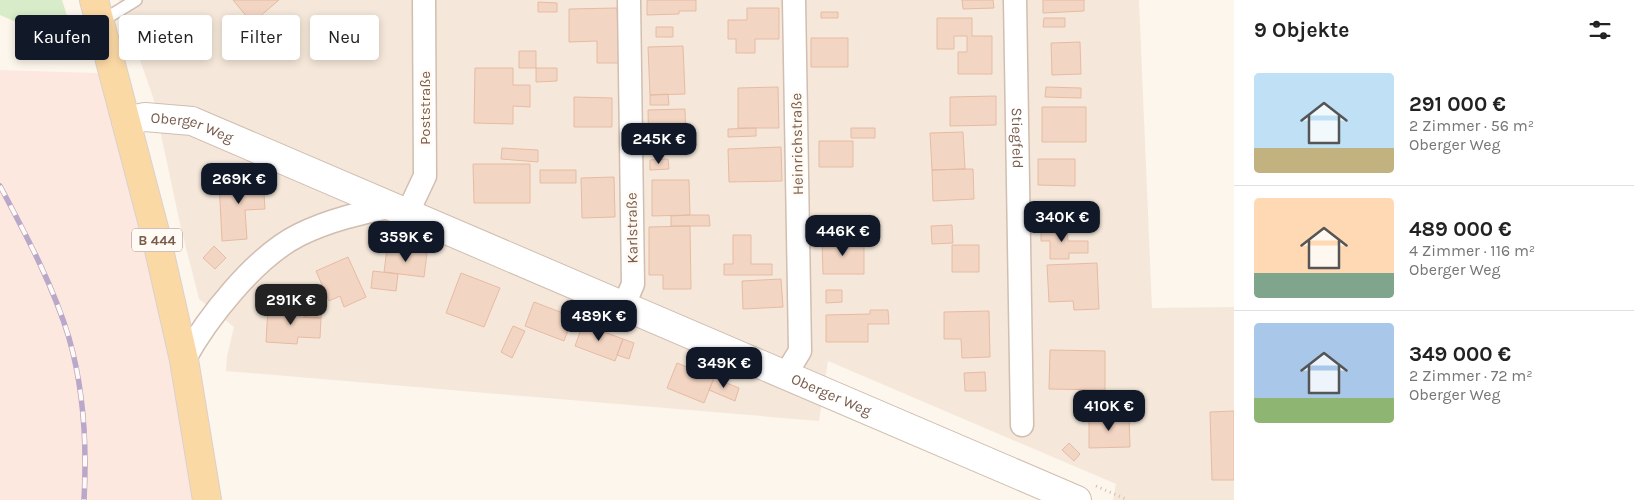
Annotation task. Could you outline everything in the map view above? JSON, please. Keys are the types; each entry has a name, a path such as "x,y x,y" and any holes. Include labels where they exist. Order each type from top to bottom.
{"main road":[{"name":"B 444","path":"97,11 155,232 184,360 207,500"}],"street":[{"name":"Poststraße","path":"400,209 425,176 424,0"},
{"name":"Karlstraße","path":"624,304 633,284 629,0"},
{"name":"Heinrichstraße","path":"786,374 800,351 794,0"},
{"name":"Stiegfeld","path":"1015,0 1022,425"},
{"name":"Oberger Weg","path":"126,121 145,117 192,121 624,304 1077,500"},
{"path":"184,360 199,332 255,267 297,236 335,220 400,209"}],"lane":[{"path":"97,11 136,0"}],"shaded area":[{"path":"119,0 1139,0 1152,308 1234,307 1234,500 1113,500 1116,484 828,361 819,421 226,371 227,356 234,327 199,299 180,224 153,97 140,60 212,60 212,15 124,15"},
{"path":"0,70 128,74 199,377 202,500 0,500"}],"green space":[{"path":"0,0 62,0 67,15 15,15 15,22 0,15"}],"building":[{"path":"233,0 279,0 261,15 245,15"},
{"path":"647,0 696,0 696,11 679,11 679,14 647,15"},
{"path":"962,0 993,0 994,8 963,9"},
{"path":"1043,0 1084,0 1084,11 1043,13"},
{"path":"538,2 557,3 557,12 538,12"},
{"path":"617,8 619,63 597,63 597,41 569,42 569,9"},
{"path":"747,8 779,8 779,39 755,39 755,53 736,53 736,39 728,39 728,20 747,20"},
{"path":"821,12 838,12 838,18 821,18"},
{"path":"937,18 972,18 972,36 992,36 992,74 958,74 958,52 967,52 967,36 954,36 954,49 937,49"},
{"path":"1044,18 1065,18 1065,27 1043,27"},
{"path":"656,27 673,27 673,37 656,37"},
{"path":"811,38 848,38 848,67 811,67"},
{"path":"1080,42 1081,74 1052,75 1051,43"},
{"path":"683,46 685,94 650,95 648,47"},
{"path":"519,51 536,51 536,68 519,68"},
{"path":"475,68 513,68 513,85 530,85 530,107 513,106 513,124 474,123"},
{"path":"536,68 557,68 557,81 536,82"},
{"path":"778,87 779,128 738,128 738,88"},
{"path":"1046,87 1081,88 1081,98 1045,97"},
{"path":"668,94 669,105 650,105 650,95"},
{"path":"996,96 996,125 950,126 950,97"},
{"path":"574,97 612,98 612,127 574,127"},
{"path":"1042,107 1086,107 1086,142 1042,142"},
{"path":"685,109 686,152 649,153 648,110"},
{"path":"756,128 756,136 728,137 728,129"},
{"path":"851,128 875,128 875,138 851,138"},
{"path":"963,132 965,169 932,170 930,133"},
{"path":"819,141 853,141 853,167 819,167"},
{"path":"781,147 782,181 729,182 728,149"},
{"path":"502,148 538,150 538,162 501,159"},
{"path":"668,159 669,169 650,170 650,160"},
{"path":"1038,159 1075,159 1075,186 1038,185"},
{"path":"473,164 530,164 530,203 474,203"},
{"path":"973,169 974,199 933,201 932,170"},
{"path":"540,170 576,170 576,183 540,183"},
{"path":"614,177 615,217 582,218 581,178"},
{"path":"263,178 265,209 245,210 247,239 222,241 219,181"},
{"path":"652,180 689,180 690,215 652,216"},
{"path":"709,215 710,226 671,226 671,216"},
{"path":"952,225 953,243 932,244 931,226"},
{"path":"690,226 691,289 663,289 663,275 649,275 649,227"},
{"path":"1041,227 1067,227 1068,241 1088,241 1088,253 1069,253 1069,259 1050,259 1050,241 1041,241"},
{"path":"733,235 751,235 751,264 772,264 772,275 724,275 724,264 733,264"},
{"path":"822,240 864,240 864,274 823,274"},
{"path":"952,245 979,245 979,272 952,272"},
{"path":"214,246 226,258 215,269 203,258"},
{"path":"387,249 427,253 424,277 384,272"},
{"path":"348,257 366,297 344,307 340,296 329,301 316,271"},
{"path":"1097,263 1099,309 1074,310 1073,301 1049,302 1047,265"},
{"path":"373,271 398,274 396,291 371,288"},
{"path":"461,273 500,288 484,327 446,313"},
{"path":"781,279 783,307 743,309 742,281"},
{"path":"826,290 842,290 842,302 826,303"},
{"path":"534,302 573,317 564,341 525,326"},
{"path":"305,304 322,305 321,318 304,317"},
{"path":"268,308 299,310 299,317 321,318 320,338 298,337 297,344 266,342"},
{"path":"870,310 888,310 889,324 868,324 868,342 826,342 826,315 870,314"},
{"path":"989,311 990,357 962,358 961,339 944,339 944,312"},
{"path":"583,324 623,339 615,361 575,346"},
{"path":"513,326 525,331 512,358 501,352"},
{"path":"623,339 634,343 629,359 617,355"},
{"path":"1050,350 1105,351 1105,390 1049,389"},
{"path":"677,363 714,378 704,403 667,388"},
{"path":"985,372 986,391 965,391 964,373"},
{"path":"714,378 739,388 735,401 709,390"},
{"path":"1234,411 1234,480 1212,480 1210,412"},
{"path":"1129,415 1130,447 1089,448 1089,416"},
{"path":"1069,443 1080,454 1074,461 1062,450"}],"railway":[{"path":"0,186 47,280 69,338 78,378 85,439 84,500"}]}
